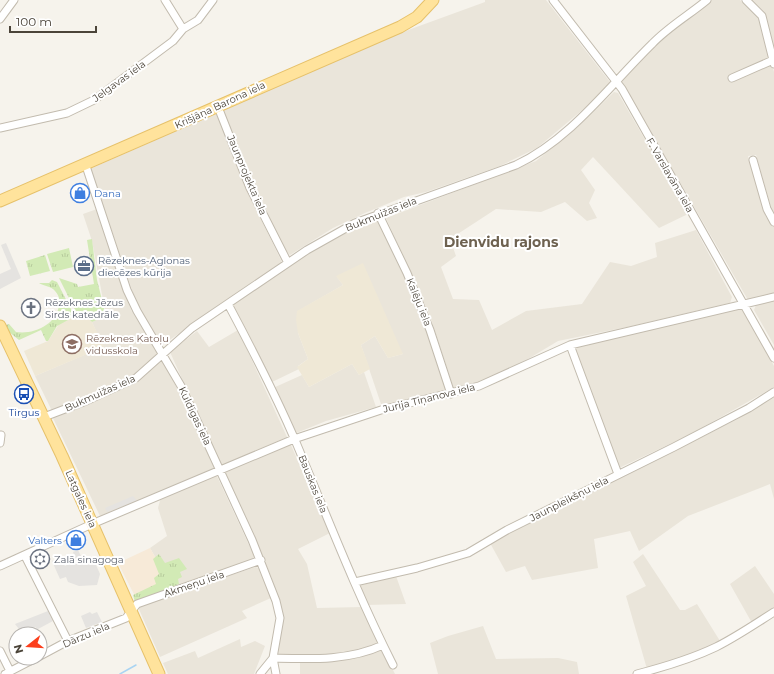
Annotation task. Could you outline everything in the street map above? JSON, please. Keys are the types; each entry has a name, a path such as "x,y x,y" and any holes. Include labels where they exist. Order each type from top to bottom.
{"main road":[{"name":"Krišjāņa Barona iela","path":"0,202 85,163 218,108 275,80 409,23 417,17 433,0"},
{"name":"Latgales iela","path":"0,326 44,417 159,674"}],"street":[{"path":"0,19 14,0"},
{"path":"164,0 183,29"},
{"name":"Jelgavas iela","path":"0,128 68,113 94,100 173,40 183,29 198,20 213,0"},
{"name":"F. Varslavāna iela","path":"553,0 617,82 774,358"},
{"name":"Bukmuižas iela","path":"44,417 86,401 136,378 192,328 330,236 378,213 516,165 534,156 574,123 617,82 653,42 707,0"},
{"path":"732,78 773,62 762,16 746,0"},
{"name":"Jaunprojekta iela","path":"218,108 250,188 288,263"},
{"path":"753,160 767,209 774,222"},
{"name":"Kuldīgas iela","path":"85,163 127,290 137,311 181,386 261,560 280,611 278,636 273,658 276,674"},
{"name":"Kalēju iela","path":"378,213 404,266 424,316 451,394"},
{"name":"Jurija Tiņanova iela","path":"0,566 25,556 92,524 294,439 381,410 451,394 493,381 570,345 774,297"},
{"name":"Bauskas iela","path":"228,304 250,344 294,439 355,582 393,665"},
{"path":"570,345 618,474"},
{"name":"Jaunpleikšņu iela","path":"355,582 417,568 468,553 507,530 749,408 774,392"},
{"path":"0,443 1,435"},
{"path":"25,556 68,641"},
{"name":"Akmeņu iela","path":"131,612 137,604 261,560"},
{"name":"Dārzu iela","path":"48,652 68,641 126,618 131,612"},
{"path":"637,674 697,655 716,647 745,631 774,612"},
{"path":"260,674 273,658 331,658 370,650 383,644"},
{"path":"0,651 7,673 21,666"}],"shaded area":[{"path":"485,0 546,0 610,82 599,96 537,148 500,166 426,192 404,197 365,213 333,228 290,255 283,248 223,111 312,69 411,29 485,2"},
{"path":"709,0 740,0 760,19 774,72 774,218 756,155 748,156 766,217 774,226 774,293 748,300 622,82 654,44"},
{"path":"750,0 774,0 774,53 764,15"},
{"path":"614,92 618,93 688,214 659,228 593,157 581,170 595,190 589,203 597,218 587,221 565,202 541,212 496,209 450,239 456,256 441,267 453,299 479,300 492,330 526,311 582,304 610,262 631,266 657,257 655,243 696,230 732,297 730,303 632,326 558,341 498,377 454,390 430,316 386,218 536,161 579,126"},
{"path":"217,113 254,205 282,262 161,346 139,310 90,169"},
{"path":"97,209 131,310 158,354 130,379 52,411 35,376 103,347 92,322 106,316 92,241 83,214"},
{"path":"374,218 381,220 425,324 447,392 382,407 361,345 375,336 388,358 403,354 336,276 343,285 298,311 298,333 308,359 298,366 299,369 270,383 233,305 282,270 320,247"},
{"path":"6,243 21,278 0,289 0,274 11,269 1,245"},
{"path":"363,263 403,354 388,358 375,336 361,345 370,369 359,375 352,364 309,387 297,367 308,359 298,333 296,320 297,311 343,285 336,276"},
{"path":"774,300 774,345 754,310 756,305"},
{"path":"741,309 750,322 774,366 774,387 689,435 619,468 575,350 580,345"},
{"name":"Rēzeknes Katoļu vidusskola","path":"79,315 86,316 92,322 104,347 35,376 24,351 48,341 59,324"},
{"path":"238,330 287,437 221,466 170,352 197,331 209,347"},
{"path":"160,360 164,361 215,469 100,516 52,416 135,381"},
{"path":"352,364 359,375 364,372 376,407 326,421 294,434 273,388 302,375 309,387"},
{"path":"774,396 774,499 770,484 688,516 639,551 630,531 594,539 598,568 532,580 525,566 506,572 490,543 738,419"},
{"path":"290,443 330,533 298,549 307,564 317,608 362,607 379,643 352,653 278,656 283,613 271,576 224,471"},
{"path":"216,474 255,558 173,588 150,548 167,536 158,508 161,497"},
{"path":"133,496 137,501 107,512 105,508"},
{"path":"150,548 173,588 136,598 118,563"},
{"path":"78,550 84,562 93,558 100,574 97,585 79,586 68,582 66,577 60,579 52,561 60,557 65,566 76,560 73,552"},
{"path":"643,554 680,610 685,610 697,604 720,641 698,652 647,669 626,596 646,586 633,562"},
{"path":"755,566 774,594 774,608 752,623 730,584"},
{"path":"255,567 259,568 271,598 242,611 247,618 160,657 138,607"},
{"path":"396,576 406,604 366,605 358,586"},
{"path":"48,611 53,621 44,626 17,626 15,624"},
{"path":"90,612 92,614 97,612 102,622 86,628 81,616"},
{"path":"483,626 496,659 558,658 577,662 579,674 438,674 430,643"},
{"path":"240,639 241,647 255,641 265,646 254,674 168,674 163,663 195,651 198,658"},
{"path":"382,648 395,674 300,674 300,661 336,661"}],"green space":[{"path":"92,239 97,280 106,316 92,322 86,316 78,316 59,278 77,284 78,287 94,284 87,240"},
{"path":"69,248 73,267 53,272 47,254"},
{"path":"45,255 50,271 30,276 26,261"},
{"path":"52,280 57,282 73,313 70,319 57,326 48,341 46,341 41,330 19,340 9,332 6,325 9,324 16,332 30,332 44,327 54,318 59,305 59,298 55,291 51,288 39,283 49,283"},
{"path":"159,554 165,563 179,558 187,569 180,572 182,577 178,579 179,584 135,602 133,595 156,584 154,578 159,574 153,559"}],"waterway":[{"path":"120,674 136,665"}],"place":[{"name":"Dana","path":"80,193"},
{"name":"Rēzeknes-Aglonas diecēzes kūrija","path":"84,266"},
{"name":"Rēzeknes Jēzus Sirds katedrāle","path":"31,308"},
{"name":"Rēzeknes Katoļu vidusskola","path":"72,344"},
{"name":"Tirgus","path":"24,394"},
{"name":"Valters","path":"76,540"},
{"name":"Zalā sinagoga","path":"40,559"}],"district":[{"name":"Dienvidu rajons","path":"501,242"}]}
